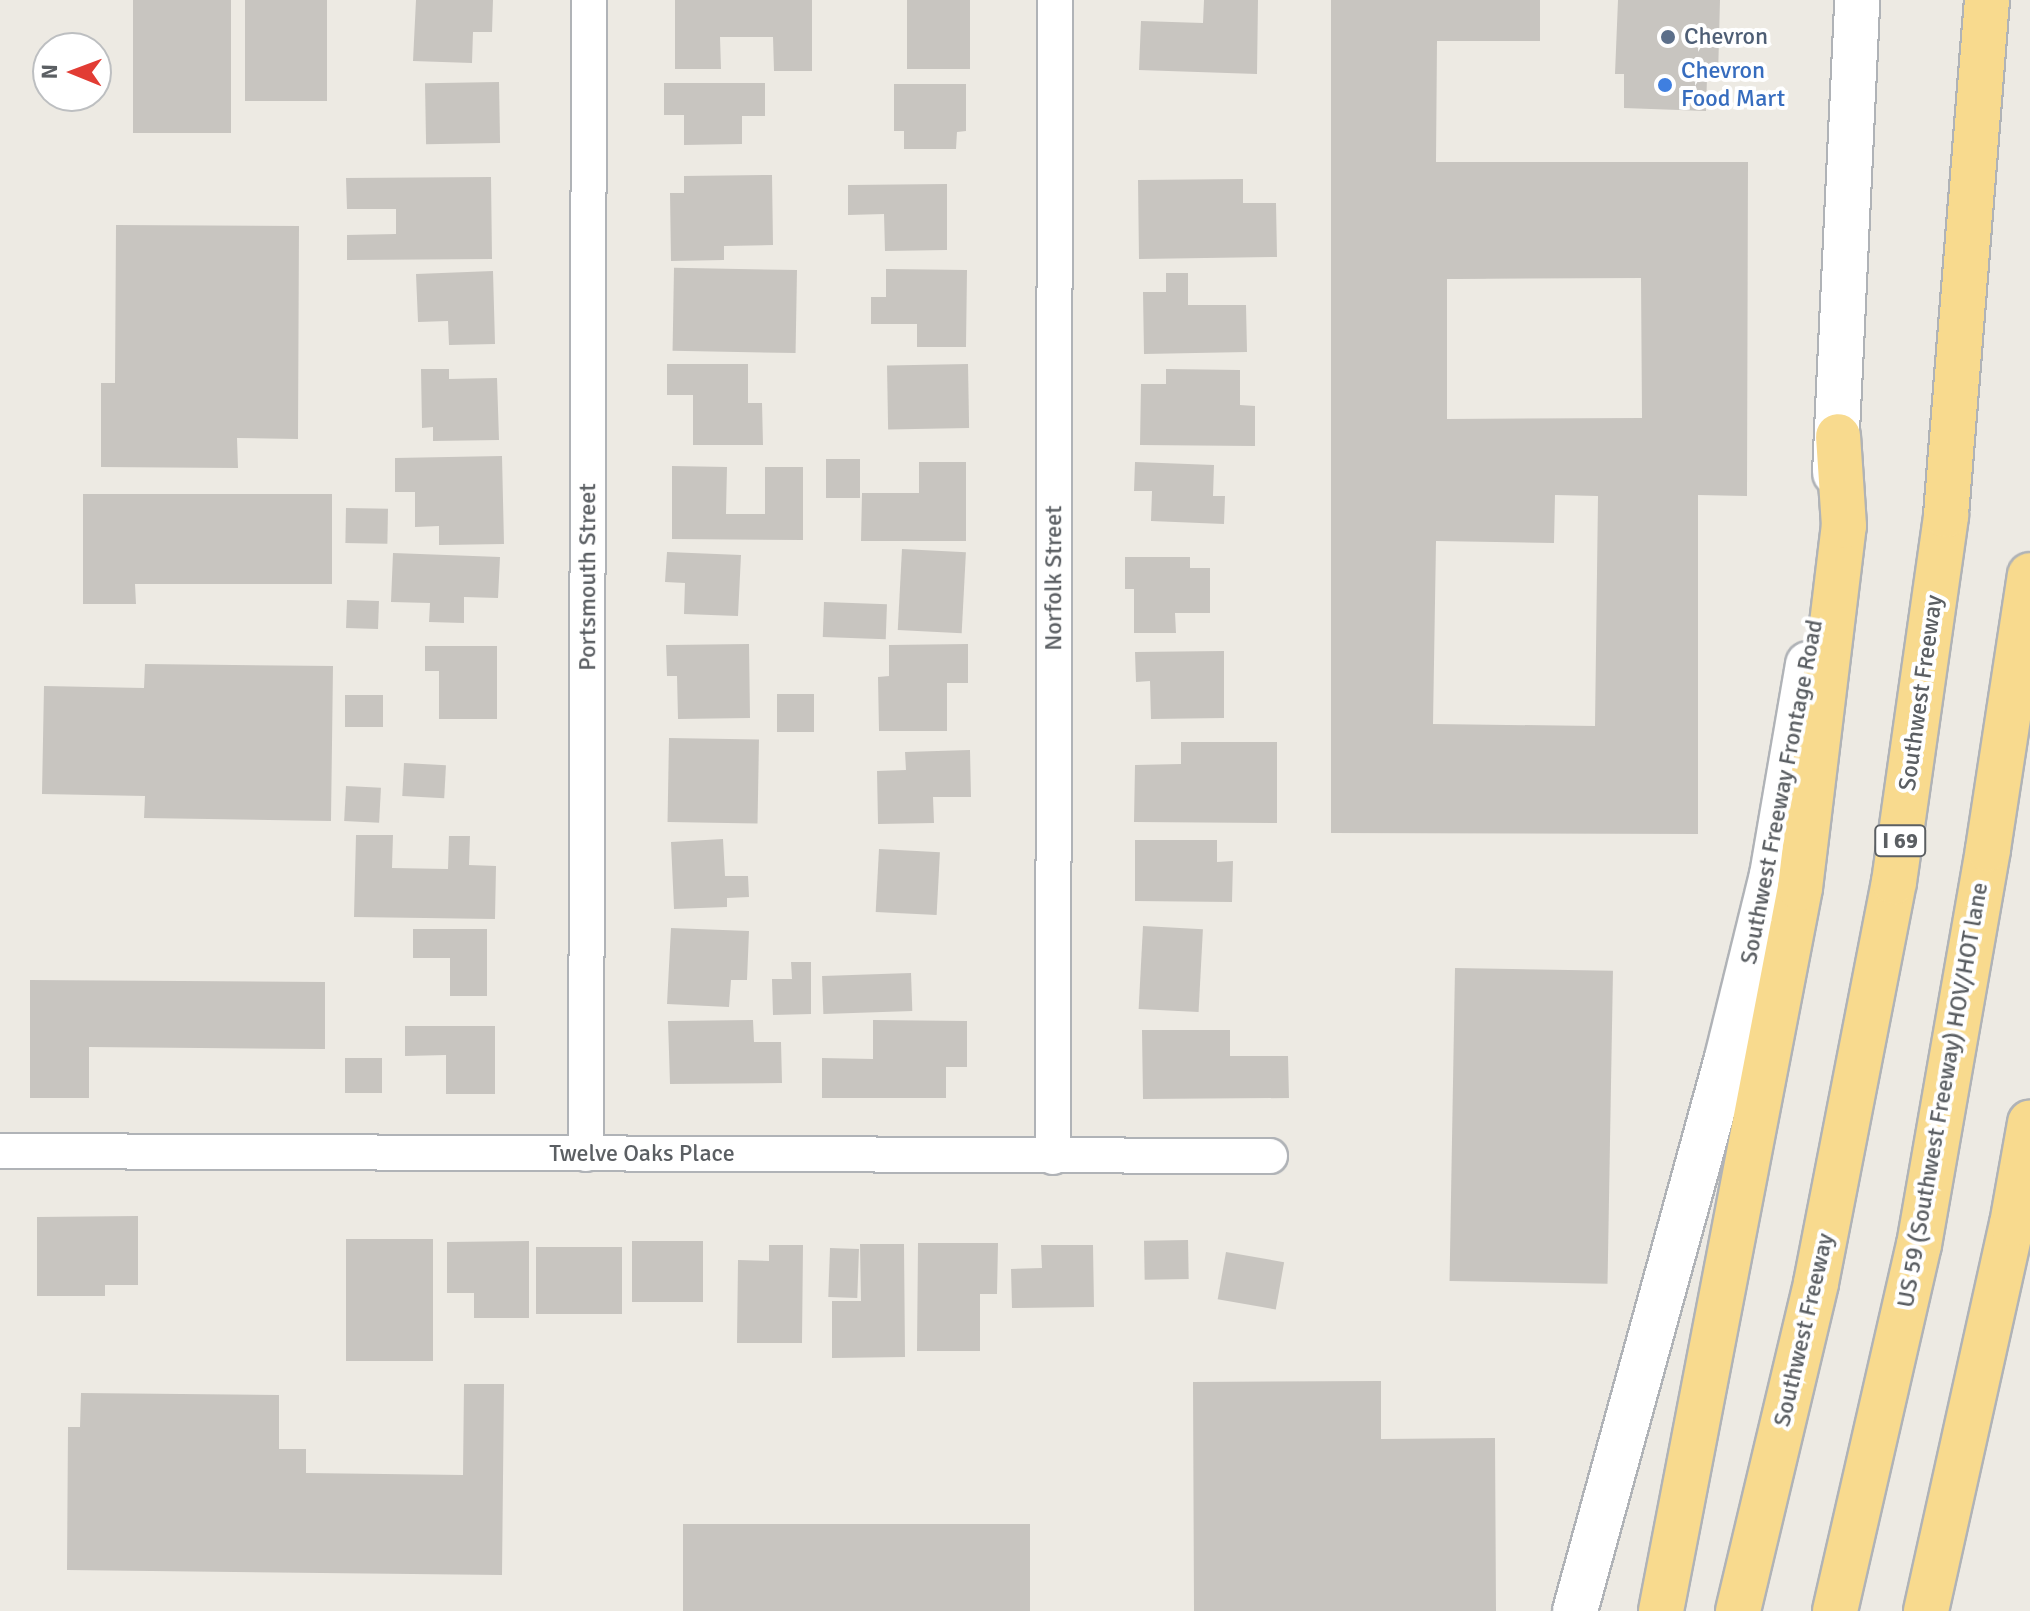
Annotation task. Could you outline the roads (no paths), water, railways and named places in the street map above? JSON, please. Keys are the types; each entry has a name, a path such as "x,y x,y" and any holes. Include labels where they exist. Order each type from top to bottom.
{"highway":[{"name":"Southwest Freeway","path":"1738,1611 1816,1283 1894,882 1946,515 1985,59 1987,0"},
{"path":"1661,1611 1800,888 1844,526 1838,436"},
{"name":"US 59 (Southwest Freeway) HOV/HOT lane","path":"1835,1611 1919,1245 1988,849 2030,575"},
{"path":"1926,1611 2012,1224 2030,1123"}],"main road":[{"name":"Southwest Freeway Frontage Road","path":"1575,1611 1727,1058 1772,875 1824,573 1838,436 1854,17"}],"street":[{"name":"Portsmouth Street","path":"586,1154 589,0"},
{"name":"Norfolk Street","path":"1053,1157 1055,0"},
{"name":"Twelve Oaks Place","path":"7,1152 1270,1156"}],"place":[{"name":"Chevron","path":"1668,37"},
{"name":"Chevron Food Mart","path":"1665,85"}]}
